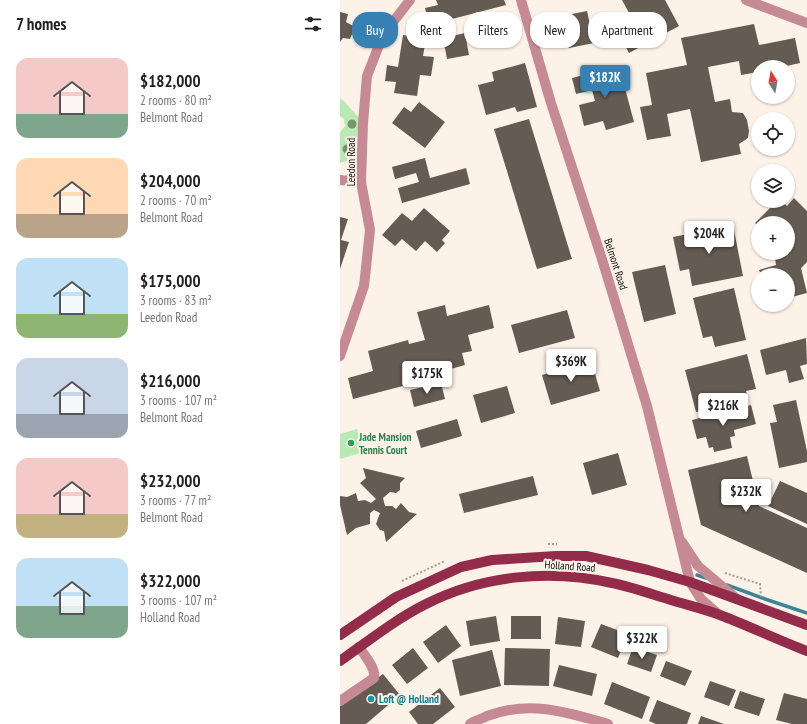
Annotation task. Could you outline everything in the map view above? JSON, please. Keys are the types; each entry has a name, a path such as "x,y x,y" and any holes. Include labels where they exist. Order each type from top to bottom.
{"main road":[{"name":"Holland Road","path":"340,635 396,597 461,568 492,560 556,556 586,556 648,570 690,582 807,625"},
{"name":"Holland Road","path":"340,661 404,616 427,604 475,585 516,577 542,576 566,576 613,583 719,615 807,651"}],"street":[{"name":"Leedon Road","path":"340,356 364,286 370,230 361,182 363,123 367,76 383,35 410,0"},
{"name":"Belmont Road","path":"521,0 551,103 601,256 647,406 679,537 684,564 690,582 705,604 719,615"},
{"path":"746,0 807,23"},
{"path":"340,180 361,182"},
{"name":"Belmont Road","path":"679,537 698,566 739,600"},
{"path":"340,701 374,678 375,674 373,669 359,647"},
{"path":"470,724 498,712 524,708 550,709 571,713 608,724"}],"green space":[{"path":"340,98 359,118 353,159 340,163 340,132 345,126 344,119 340,116"},
{"name":"Jade Mansion Tennis Court","path":"357,429 364,452 340,459 340,434"}],"building":[{"path":"436,0 504,0 506,5 479,12 464,12 464,16 456,18 456,12 426,12 425,8 438,5"},
{"path":"622,0 665,0 679,26 667,32 667,12 629,12"},
{"path":"587,11 588,44 580,46 580,12"},
{"path":"340,12 348,14 346,22 352,25 352,34 350,39 343,38 340,42"},
{"path":"754,24 759,45 795,38 800,63 795,64 795,60 751,60 751,73 741,75 739,61 708,67 715,102 730,99 732,112 743,113 747,120 749,131 748,138 739,144 741,154 701,162 690,109 667,114 671,136 647,140 640,107 652,105 646,73 687,65 681,38"},
{"path":"464,33 464,48 468,48 469,55 447,59 445,48 456,48 456,35"},
{"path":"403,35 406,36 406,48 424,48 423,56 434,57 431,76 420,75 417,96 394,93 396,82 385,81 387,65 398,67"},
{"path":"626,48 638,48 629,53"},
{"path":"525,63 537,107 517,112 515,107 486,115 478,85 494,81 492,72"},
{"path":"619,66 634,122 606,130 603,121 584,126 579,105 595,101 592,90 576,94 572,78"},
{"path":"419,102 445,122 425,148 392,123 404,107 411,112"},
{"path":"529,119 572,259 537,269 494,129"},
{"path":"425,158 430,178 466,168 470,184 402,203 398,188 419,182 416,173 395,179 392,167"},
{"path":"795,199 807,211 807,262 801,268 807,293 795,296 795,268 766,268 776,265 775,260 795,260 795,216 762,216 770,208 795,208"},
{"path":"424,208 450,231 442,240 445,243 437,252 425,241 416,251 402,239 395,246 382,235 402,213 412,221"},
{"path":"340,217 348,219 341,240 349,242 340,269"},
{"path":"733,225 743,276 692,286 689,269 680,271 673,237"},
{"path":"665,265 676,314 644,322 632,272"},
{"path":"734,288 746,340 715,347 712,336 703,338 693,298"},
{"path":"445,305 447,316 489,305 494,328 468,335 472,351 462,353 465,365 425,376 426,380 353,399 348,378 373,371 368,351 408,340 409,344 425,340 417,312"},
{"path":"567,310 575,338 519,353 511,325"},
{"path":"806,338 807,364 800,366 804,379 789,383 786,370 766,375 760,350"},
{"path":"747,354 756,389 746,391 748,399 723,406 720,397 712,399 715,408 696,412 685,370"},
{"path":"591,360 600,391 551,405 542,375"},
{"path":"441,383 445,399 414,407 410,390"},
{"path":"507,386 515,413 481,423 473,395"},
{"path":"796,400 807,451 807,462 779,468 770,423 777,422 773,405"},
{"path":"751,405 756,424 734,430 735,436 730,437 732,448 714,452 713,447 709,448 706,437 697,439 692,420"},
{"path":"457,419 462,436 421,448 416,431"},
{"path":"618,453 627,485 592,495 583,463"},
{"path":"747,456 759,506 807,528 807,573 701,525 688,470"},
{"path":"363,468 405,478 400,483 400,490 396,493 390,492 383,498 385,506 392,506 396,509 401,503 409,512 417,514 386,542 384,531 380,530 376,524 380,513 374,510 370,513 370,524 356,528 347,535 340,505 340,496 347,497 356,493 358,501 365,500 371,503 376,499 360,483 366,478"},
{"path":"533,476 538,495 464,513 459,494"},
{"path":"780,481 807,493 807,524 768,506"},
{"path":"496,616 500,641 470,646 466,621"},
{"path":"511,616 541,616 541,639 511,639"},
{"path":"558,617 585,621 581,647 555,644"},
{"path":"601,624 628,634 618,658 591,647"},
{"path":"446,625 461,646 438,663 423,642"},
{"path":"633,647 657,655 651,672 627,664"},
{"path":"413,648 428,668 407,684 392,665"},
{"path":"505,648 550,649 549,686 504,685"},
{"path":"492,650 501,686 460,696 452,660"},
{"path":"666,661 692,671 685,686 660,676"},
{"path":"559,665 597,674 592,696 553,686"},
{"name":"Loft @ Holland","path":"383,674 400,695 366,724 340,724 340,704"},
{"path":"710,681 736,690 729,706 704,697"},
{"path":"612,682 650,697 642,719 604,704"},
{"path":"440,688 455,707 433,724 418,724 409,712"},
{"path":"740,691 765,699 759,716 734,708"},
{"path":"784,693 807,699 807,724 792,724 776,720"},
{"path":"657,700 691,713 687,724 656,724 649,721"},
{"path":"701,716 724,724 698,724"}],"waterway":[{"path":"697,575 706,578"},
{"path":"727,585 807,613"}],"place":[{"name":"Jade Mansion Tennis Court","path":"351,443"},
{"name":"Loft @ Holland","path":"371,699"}]}
